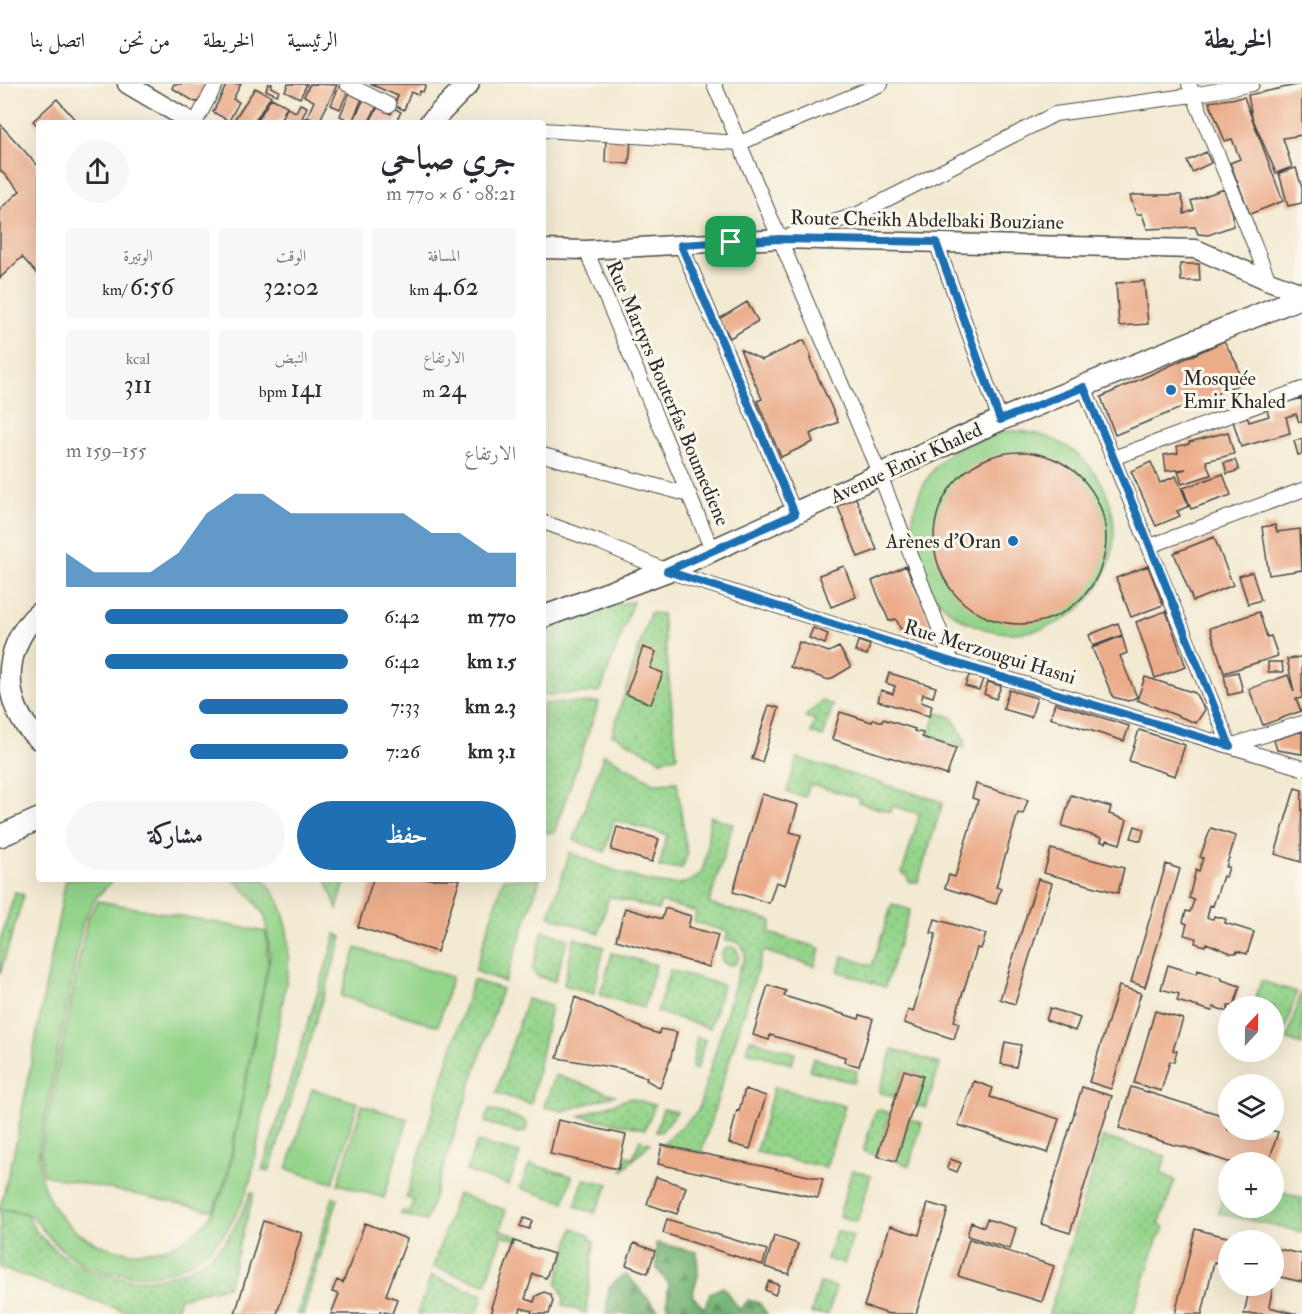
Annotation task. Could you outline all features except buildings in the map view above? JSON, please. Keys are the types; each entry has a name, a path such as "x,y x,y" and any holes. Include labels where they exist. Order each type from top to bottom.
{"main road":[{"path":"433,120 468,84"},
{"name":"Avenue Emir Khaled","path":"546,615 713,552 1000,420 1302,295"},
{"path":"36,614 20,636 5,674 18,714 36,736"},
{"path":"0,836 36,820"}],"street":[{"path":"127,84 189,120"},
{"path":"196,120 216,84"},
{"path":"347,84 389,105"},
{"path":"714,84 880,475 952,662"},
{"path":"546,130 740,143 881,84"},
{"path":"780,239 856,214 1055,114 1191,90 1252,84"},
{"path":"1191,90 1269,281"},
{"name":"Route Cheikh Abdelbaki Bouziane","path":"546,249 586,250 780,239 1196,249 1302,295"},
{"path":"936,242 1000,420"},
{"path":"681,245 795,514"},
{"name":"Rue Martyrs Bouterfas Boumediene","path":"586,250 713,552"},
{"path":"1084,387 1230,746 1302,723"},
{"path":"1113,458 1302,389"},
{"path":"546,456 690,495"},
{"path":"1150,546 1302,490"},
{"name":"Rue Merzougui Hasni","path":"546,523 599,542 667,571 952,662 1302,768"}],"green space":[{"name":"Arènes d'Oran","path":"1013,431 1033,433 1061,443 1091,468 1106,493 1112,512 1114,532 1112,552 1102,580 1077,610 1052,625 1033,631 1013,633 993,631 965,621 935,596 920,571 914,552 912,532 914,512 924,484 949,454 974,439 993,433"},
{"path":"633,602 601,690 546,695 546,624 583,608"},
{"path":"650,613 662,614 677,757 661,760 612,734"},
{"path":"822,701 833,705 823,737 811,733 815,720 805,717"},
{"path":"599,702 554,833 546,832 546,704"},
{"path":"937,713 952,717 965,740 964,748 929,736"},
{"path":"604,754 654,783 677,782 687,855 682,868 659,867 667,835 614,820 605,852 574,840"},
{"path":"797,758 943,802 918,882 909,882 906,875 902,873 920,814 892,806 890,812 858,802 859,798 810,784 805,797 787,792"},
{"path":"710,816 733,824 709,904 772,921 769,933 820,948 815,966 763,951 701,1153 662,1145 698,1111 740,967 745,957 743,948 736,942 725,941 728,932 694,922 696,912 661,902 658,910 609,896 599,933 549,916 570,852 639,879 677,884 692,880 704,865"},
{"path":"65,882 111,882 96,898 83,922 39,1149 42,1181 52,1204 67,1223 86,1238 108,1248 132,1252 156,1250 179,1243 205,1223 214,1210 228,1176 270,956 265,916 249,894 236,882 266,882 278,900 286,923 288,972 251,1179 243,1201 219,1239 204,1254 187,1265 167,1272 145,1275 120,1274 81,1263 60,1248 28,1214 0,1209 16,1143"},
{"path":"327,882 345,882 337,909"},
{"path":"502,882 539,882 505,982 475,971"},
{"path":"15,892 24,895 0,974 0,941"},
{"path":"98,901 266,932 268,963 227,1176 213,1211 43,1175 41,1152 87,920"},
{"path":"892,904 910,910 885,987 838,971 843,956 872,966"},
{"path":"543,931 568,939 555,981 537,976 532,969"},
{"path":"336,934 342,937 269,1172 262,1170"},
{"path":"574,938 604,947 594,994 564,985"},
{"path":"730,947 736,950 739,956 736,962 730,965 724,962 721,956 724,950"},
{"path":"356,948 452,977 438,1026 341,996"},
{"path":"612,953 656,965 644,1008 600,995"},
{"path":"670,970 723,985 710,1028 657,1012"},
{"path":"473,980 502,989 426,1221 401,1215 402,1211 410,1213 413,1200 406,1198"},
{"path":"1261,981 1297,992 1284,1034 1284,996 1256,996"},
{"path":"1302,994 1302,1045 1287,1040"},
{"path":"527,999 551,1006 531,1104 496,1093"},
{"path":"697,1037 705,1040 697,1070 692,1068"},
{"path":"750,1039 795,1053 792,1064 747,1051"},
{"path":"893,1049 940,1064 926,1108 914,1104 923,1076 904,1070 895,1097 879,1092"},
{"path":"813,1058 857,1071 854,1083 809,1070"},
{"path":"555,1075 615,1095 563,1111 544,1107"},
{"path":"774,1087 845,1106 826,1167 756,1152"},
{"path":"312,1089 358,1103 333,1183 287,1169"},
{"path":"630,1098 655,1105 645,1129 580,1116"},
{"path":"362,1105 408,1119 384,1198 338,1184"},
{"path":"489,1109 523,1120 527,1124 526,1131 519,1133 485,1122"},
{"path":"663,1109 677,1112 661,1132 656,1131"},
{"path":"876,1109 890,1113 877,1156 863,1151"},
{"path":"909,1119 922,1123 909,1166 896,1161"},
{"path":"1103,1137 1166,1156 1161,1173 1175,1180 1159,1224 1165,1228 1157,1240 1133,1314 1049,1314"},
{"path":"640,1140 650,1143 622,1171 627,1156 633,1158"},
{"path":"477,1142 520,1153 509,1185 466,1171"},
{"path":"530,1164 572,1176 564,1202 520,1188"},
{"path":"852,1170 871,1175 857,1222 839,1216"},
{"path":"584,1179 609,1184 595,1213 575,1206"},
{"path":"251,1192 254,1193 228,1286 180,1298 175,1314 133,1314 0,1268 0,1209 27,1214 37,1232 47,1242 62,1255 81,1266 125,1279 169,1276 209,1257 225,1241 233,1230"},
{"path":"1284,1192 1302,1198 1302,1232 1240,1218 1284,1218"},
{"path":"457,1194 506,1210 500,1230 520,1237 519,1241 502,1235 486,1284 433,1267"},
{"path":"333,1197 338,1198 303,1314 297,1314"},
{"path":"573,1228 589,1235 594,1243 586,1313 563,1305 563,1297 557,1283"},
{"path":"836,1231 853,1236 844,1264 827,1259"},
{"path":"656,1243 697,1252 698,1276 692,1295 704,1309 710,1293 723,1287 740,1310 748,1300 759,1303 767,1314 669,1313 667,1300 669,1284 657,1269"},
{"path":"627,1275 659,1311 658,1314 606,1314 609,1288 621,1276"},
{"path":"431,1276 483,1295 477,1314 418,1314"},
{"path":"820,1283 836,1287 828,1314 811,1314"}],"place":[{"name":"Mosquée Emir Khaled","path":"1171,390"},
{"name":"Arènes d'Oran","path":"1013,541"}],"route":[{"path":"780,239 936,242 1000,420 1084,387 1230,746 952,662 667,571 795,514 681,245 731,242 780,239"}]}
